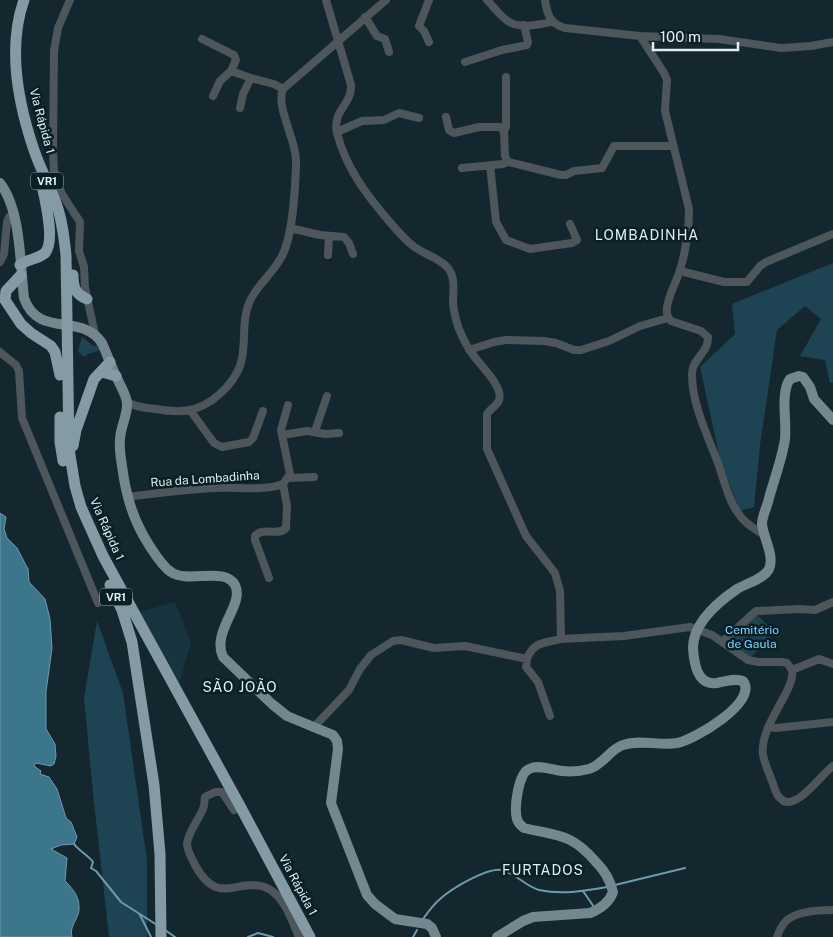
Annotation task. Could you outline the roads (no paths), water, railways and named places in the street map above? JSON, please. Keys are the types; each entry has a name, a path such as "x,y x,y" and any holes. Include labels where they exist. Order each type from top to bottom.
{"highway":[{"name":"Via Rápida 1","path":"16,0 9,38 9,71 13,100 23,140 43,190 54,226 59,254 60,442 68,490 81,528 118,600 132,642 154,784 160,854 161,937"},
{"name":"Via Rápida 1","path":"24,0 18,20 16,69 21,99 35,152 56,204 62,227 66,255 70,462 81,507 103,556 310,937"},
{"path":"43,190 48,225 49,242 47,249 43,254 32,258 21,270 18,287 5,294 7,305 21,324 31,334 51,346 60,374"},
{"path":"56,204 67,226 71,240 73,286 83,292"},
{"path":"19,251 32,258"},
{"path":"70,462 76,430 94,379 110,362"},
{"path":"102,372 116,376"}],"main road":[{"path":"0,183 9,198 14,214 21,270"},
{"path":"18,287 30,311 37,318 82,328 95,334 102,343 127,402 120,442 127,496 142,533 157,556 172,572 186,577 224,576 234,583 237,591 236,599 220,640 223,657 287,716 329,733 337,741 338,749 331,803 367,895 375,904 395,919 427,924 432,928 436,937"},
{"path":"497,937 533,917 590,913 598,910 609,900 612,888 603,869 581,845 560,835 524,828 520,825 516,818 516,806 524,773 533,767 569,772 590,769 625,744 680,742 727,716 737,706 746,690 745,685 738,679 711,684 702,680 697,672 694,658 694,639 707,615 720,602 761,576 769,568 770,557 762,523 785,439 785,390 790,380 799,376 803,377 810,387 814,399 833,420"}],"street":[{"path":"70,0 58,28 54,51 52,151 54,171 62,194 80,222 78,246 84,267 83,292 95,334"},
{"path":"326,0 352,91 337,115 336,121 337,132 349,165 362,188 403,237 413,246 442,263 451,272 454,281 453,302 457,323 469,350 496,385 499,392 496,404 487,414 486,444 526,536 555,573 560,591 562,639"},
{"path":"127,402 138,407 160,410 190,410 204,405 216,397 234,378 240,364 244,320 248,305 254,294 275,268 287,245 290,228 296,152 281,106 283,89 386,0"},
{"path":"429,0 419,26 424,31 429,42"},
{"path":"487,0 509,22 524,25 551,22"},
{"path":"545,0 546,11 551,22 565,28 640,36 719,39 781,48 833,42"},
{"path":"366,17 377,36 385,39 389,52"},
{"path":"465,62 502,50 527,45 524,25"},
{"path":"640,36 667,80 665,111 689,209 689,223 680,271 669,300 667,308 668,318"},
{"path":"202,39 234,55 236,60 232,71 220,81 213,96"},
{"path":"232,71 274,84 283,89"},
{"path":"506,77 506,127 504,131 505,156 508,162"},
{"path":"240,108 243,94 251,78"},
{"path":"337,132 362,121 384,120 399,113 419,118"},
{"path":"446,117 447,126 451,132 479,127 500,127 504,131"},
{"path":"462,168 508,162 566,175 574,171 602,168 611,148 614,146 673,146"},
{"path":"490,165 496,222 506,240 530,249 572,243 577,240 570,224"},
{"path":"0,262 4,254 7,222 9,217 14,214"},
{"path":"290,228 344,237 349,243 353,254"},
{"path":"680,271 724,282 747,282 760,266 766,262 833,234"},
{"path":"328,256 329,236"},
{"path":"469,350 506,340 544,341 556,343 574,350 581,350 609,341 640,326 668,318 701,331 708,337 707,346 691,374 695,396 732,505 745,522 764,535"},
{"path":"0,352 16,365 19,371 22,418 98,603"},
{"path":"316,431 327,396"},
{"path":"269,578 255,540 256,536 263,531 280,532 286,528 286,481 289,470 282,427 288,405"},
{"path":"190,410 214,442 222,447 249,442 253,438 264,412"},
{"path":"282,435 307,431 325,434 339,433"},
{"name":"Rua da Lombadinha","path":"127,496 173,491 273,486 286,481 314,477"},
{"path":"745,522 764,517"},
{"path":"723,641 756,611 815,610 833,602"},
{"path":"550,716 538,682 526,667 527,659 533,646 562,639 624,636 690,627 712,634 748,660 782,662 787,664 792,670 791,682 768,727 763,754 781,800 791,802 797,800 833,766"},
{"path":"313,728 349,690 360,669 371,655 392,641 400,640 434,648 465,646 527,659"},
{"path":"792,670 820,659 833,664"},
{"path":"768,727 776,728 833,722"},
{"path":"234,810 222,792 216,792 205,798 204,806 188,839 187,846 191,857 200,873 210,884 218,888 260,886 275,893 287,910 300,937"},
{"path":"776,937 787,920 794,916 833,910"}],"waterway":[{"path":"74,844 89,857 93,862 91,868 96,871 121,902 157,925"},
{"path":"615,885 685,868"},
{"path":"423,919 437,901 452,890 479,875 495,870 507,872 539,890 573,892 607,887"},
{"path":"583,891 594,907"},
{"path":"140,915 151,937"},
{"path":"165,930 175,937"},
{"path":"413,937 417,930"},
{"path":"248,937 258,933 273,937"}],"district":[{"name":"LOMBADINHA","path":"647,235"},
{"name":"SÃO JOÃO","path":"240,687"},
{"name":"FURTADOS","path":"543,870"}],"park label":[{"name":"Cemitério de Gaula","path":"752,637"}]}
